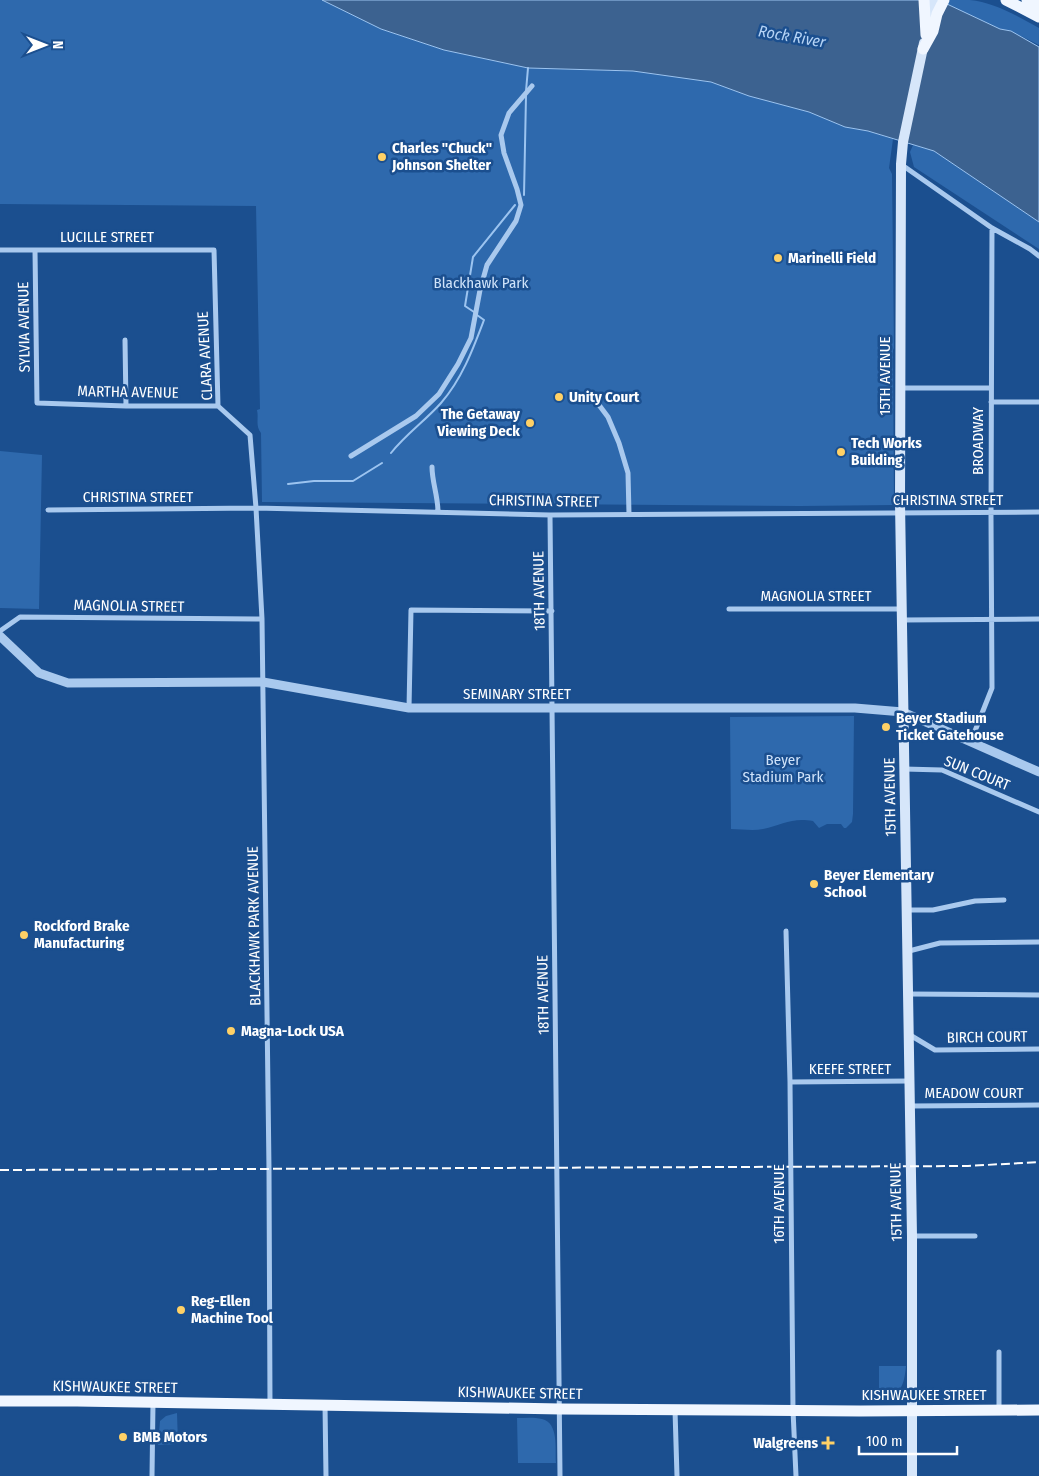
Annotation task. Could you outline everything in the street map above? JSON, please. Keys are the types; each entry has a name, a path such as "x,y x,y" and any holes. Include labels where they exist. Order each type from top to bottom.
{"main road":[{"path":"924,0 926,35"},
{"name":"15TH AVENUE","path":"912,1476 910,1035 900,512 901,164 903,142 933,0"},
{"path":"923,49 933,31 937,14 944,0"},
{"path":"1006,0 1039,17"},
{"path":"1027,0 1039,6"},
{"name":"KISHWAUKEE STREET","path":"0,1401 325,1404 560,1409 1039,1410"}],"street":[{"path":"351,456 416,416 439,394 458,364 471,338 487,265 516,221 521,205 504,153 501,135 509,113 532,86"},
{"path":"901,164 992,228 1039,256"},
{"name":"BROADWAY","path":"971,741 992,688 992,228"},
{"name":"LUCILLE STREET","path":"0,250 214,250"},
{"name":"SYLVIA AVENUE","path":"35,250 37,403"},
{"name":"CLARA AVENUE","path":"214,250 218,406 250,435 256,508"},
{"path":"125,340 126,406"},
{"path":"900,388 991,388"},
{"path":"596,402 608,417 619,443 628,473 629,514"},
{"path":"991,402 1039,402"},
{"name":"MARTHA AVENUE","path":"37,403 126,406 218,406"},
{"path":"432,466 432,475 438,499 438,512"},
{"name":"CHRISTINA STREET","path":"48,510 256,508 550,515 1039,512"},
{"name":"BLACKHAWK PARK AVENUE","path":"256,508 263,682 270,1404"},
{"name":"18TH AVENUE","path":"550,515 560,1476"},
{"name":"MAGNOLIA STREET","path":"729,609 902,609"},
{"path":"409,708 410,610 552,611"},
{"name":"MAGNOLIA STREET","path":"0,631 20,617 262,620"},
{"path":"902,620 1039,619"},
{"name":"SEMINARY STREET","path":"0,636 39,673 68,683 263,682 409,708 855,708 903,712 1039,772"},
{"name":"SUN COURT","path":"904,769 942,770 1039,812"},
{"path":"908,910 933,910 975,901 1004,900"},
{"name":"16TH AVENUE","path":"786,932 790,1082 793,1410 796,1476"},
{"path":"908,951 940,943 1039,942"},
{"path":"909,994 1039,996"},
{"name":"BIRCH COURT","path":"910,1035 934,1050 1039,1049"},
{"name":"KEEFE STREET","path":"790,1082 910,1082"},
{"name":"MEADOW COURT","path":"910,1106 1039,1105"},
{"path":"912,1236 975,1236"},
{"path":"999,1352 999,1410"},
{"path":"152,1403 152,1476"},
{"path":"325,1404 326,1476"},
{"path":"675,1409 677,1476"}],"green space":[{"name":"Blackhawk Park","path":"0,0 322,0 381,29 444,50 528,68 633,71 711,82 749,96 809,112 845,127 868,131 893,139 889,168 892,174 894,505 262,502 261,433 258,425 257,410 260,409 256,206 0,204"},
{"path":"950,0 979,1 1015,15 1039,28 1039,45 947,4"},
{"path":"913,145 934,151 1039,222 1039,249 914,167 910,152"},
{"path":"0,451 42,455 39,609 0,608"},
{"name":"Beyer Stadium Park","path":"854,716 853,814 852,822 846,828 841,824 827,824 819,828 813,821 799,820 759,830 731,829 730,717"},
{"path":"879,1366 906,1366 904,1379 897,1393 879,1399"},
{"path":"177,1413 178,1444 158,1445 160,1421 166,1416"},
{"path":"517,1418 533,1418 547,1421 554,1431 556,1463 518,1463"}],"water":[{"name":"Rock River","path":"322,0 926,0 947,4 1000,29 1011,31 1039,47 1039,222 934,151 868,131 845,127 809,112 749,96 711,82 633,71 528,68 444,50 381,29"}],"waterway":[{"path":"526,91 528,68"},
{"path":"524,195 526,96"},
{"path":"474,312 465,306 473,257 515,205"},
{"path":"391,453 429,416 455,384 471,353 484,320 477,315"},
{"path":"288,484 314,481 353,481 382,463"}],"railway":[{"path":"0,1170 968,1166 1039,1162"}],"place":[{"name":"Charles \"Chuck\" Johnson Shelter","path":"382,157"},
{"name":"Marinelli Field","path":"778,258"},
{"name":"Unity Court","path":"559,397"},
{"name":"The Getaway Viewing Deck","path":"530,423"},
{"name":"Tech Works Building","path":"841,452"},
{"name":"Beyer Stadium Ticket Gatehouse","path":"886,727"},
{"name":"Beyer Elementary School","path":"814,884"},
{"name":"Rockford Brake Manufacturing","path":"24,935"},
{"name":"Magna-Lock USA","path":"231,1031"},
{"name":"Reg-Ellen Machine Tool","path":"181,1310"},
{"name":"BMB Motors","path":"123,1437"},
{"name":"Walgreens","path":"828,1443"}]}
